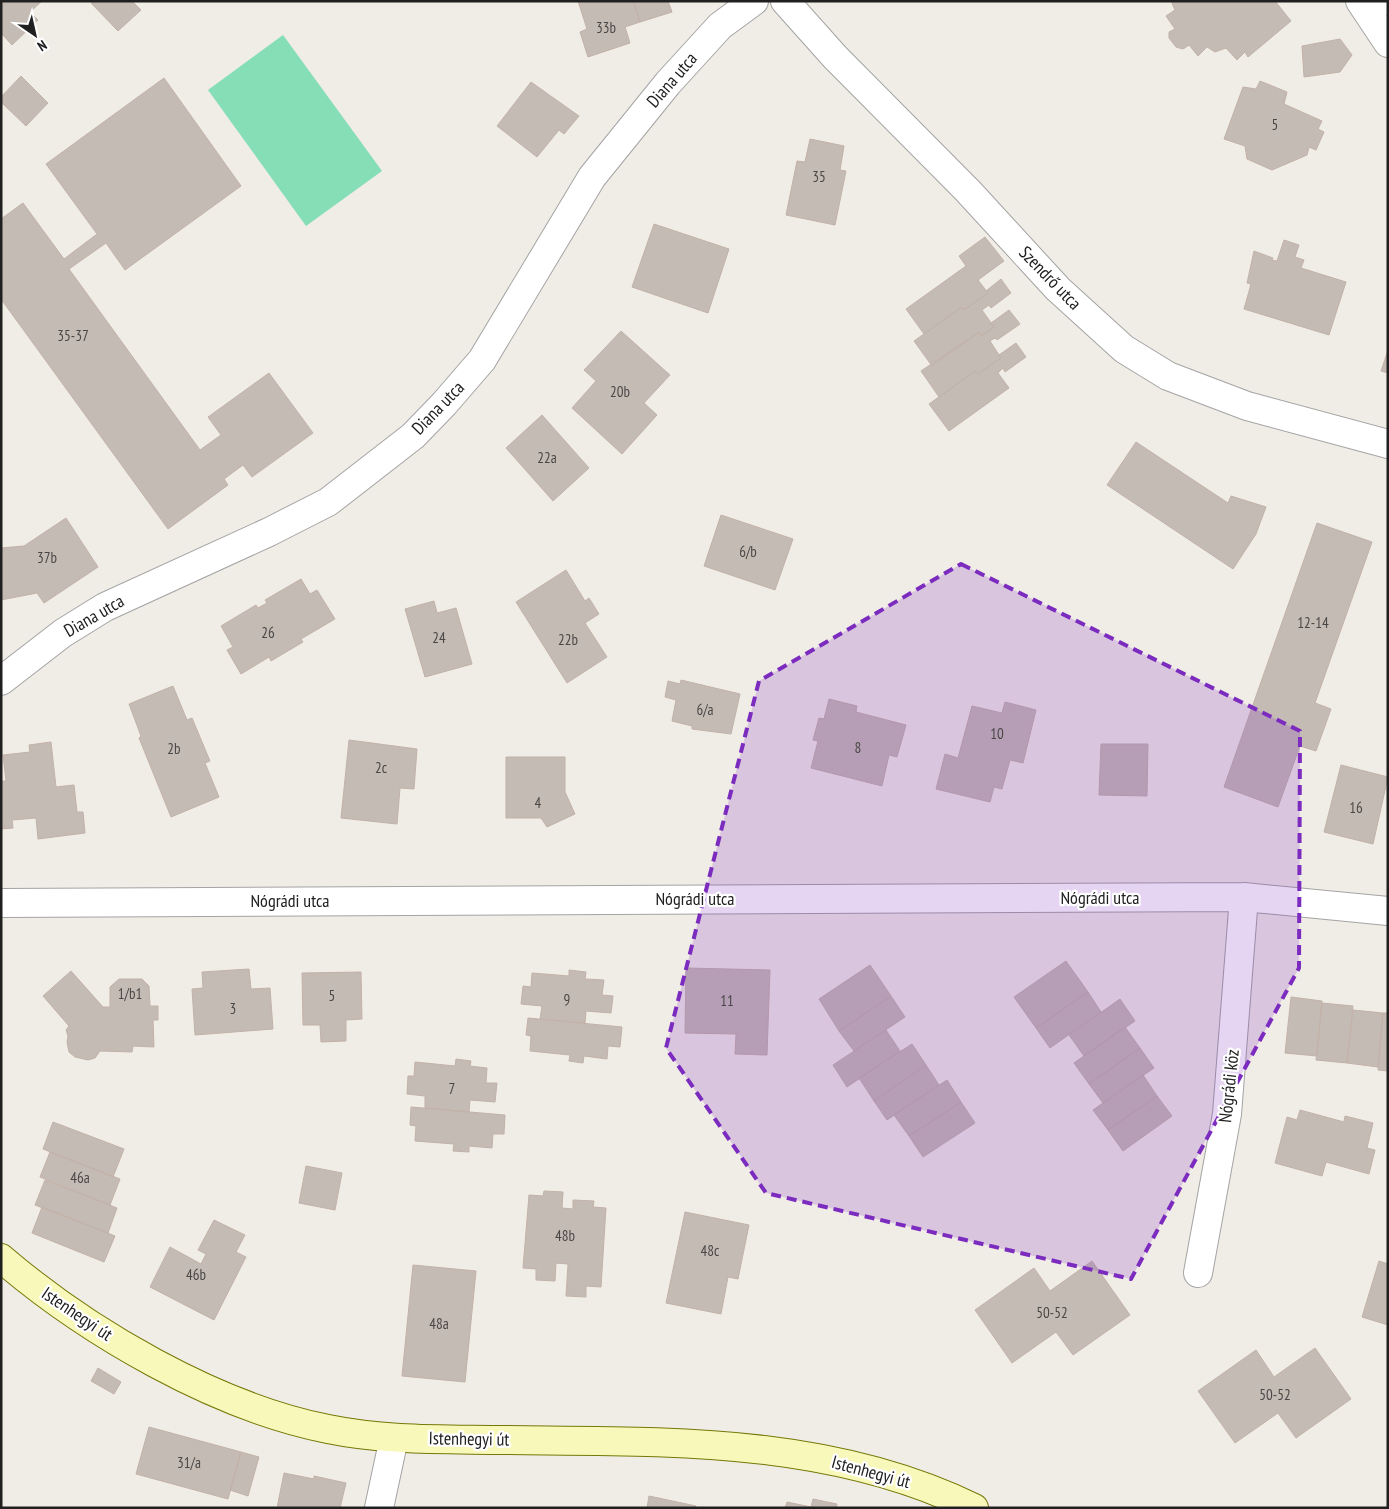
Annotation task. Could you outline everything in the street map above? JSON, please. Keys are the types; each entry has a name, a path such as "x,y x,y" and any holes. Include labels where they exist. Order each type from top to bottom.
{"street":[{"name":"Diana utca","path":"1,681 63,633 105,606 270,532 328,502 412,436 444,404 482,360 592,177 668,83 707,40 720,26 754,1"},
{"name":"Szendrő utca","path":"785,1 835,57 968,191 1058,289 1124,349 1168,376 1247,406 1388,444"},
{"path":"1360,1 1388,43"},
{"name":"Nógrádi utca","path":"1,902 1244,897 1388,911"},
{"name":"Nógrádi köz","path":"1198,1272 1227,1114 1244,897"},
{"name":"Istenhegyi út","path":"1,1258 84,1323 144,1356 204,1386 264,1411 327,1429 394,1438 692,1442 785,1451 876,1470 952,1497 974,1508"},
{"path":"379,1508 394,1438"}],"highlighted area":[{"path":"961,564 1300,731 1299,968 1131,1279 766,1193 666,1048 759,681"}],"green space":[{"path":"283,35 382,171 306,226 208,90"}],"building":[{"path":"1,1 42,1 30,12 38,20 12,45 1,33"},
{"path":"93,1 132,1 141,10 118,31 91,3"},
{"path":"578,1 633,1 640,22 625,27 630,43 588,57 580,32 587,29"},
{"path":"633,1 668,1 672,12 640,22"},
{"path":"1171,1 1275,1 1291,21 1248,57 1245,52 1237,60 1226,48 1215,52 1207,47 1198,56 1189,45 1183,49 1176,47 1169,38 1169,32 1175,29 1166,16 1175,10"},
{"path":"1340,39 1352,55 1340,72 1304,77 1302,46"},
{"path":"21,76 48,103 26,126 1,102 1,97"},
{"path":"164,78 241,186 125,270 106,243 69,269 200,450 221,435 208,417 269,373 313,433 252,477 243,465 224,479 228,485 168,529 1,299 1,219 23,203 64,259 97,234 46,164"},
{"path":"1260,81 1287,92 1284,104 1322,121 1318,129 1324,132 1316,150 1309,147 1307,155 1272,170 1247,159 1245,146 1224,139 1243,87 1256,89"},
{"path":"531,82 579,116 564,134 559,130 537,157 497,126"},
{"path":"810,139 844,146 840,170 846,171 835,225 786,215 797,161 805,162"},
{"path":"654,224 729,249 708,313 632,287"},
{"path":"985,237 1004,261 978,280 988,293 964,310 962,307 924,334 906,309 966,266 959,256"},
{"path":"1284,240 1299,245 1295,257 1304,260 1301,268 1346,282 1329,335 1244,309 1251,284 1247,283 1254,251 1277,261"},
{"path":"1001,279 1011,293 991,308 989,305 982,310 994,327 981,336 979,332 932,366 914,341 962,307 964,310 988,293 986,291"},
{"path":"1009,310 1020,324 997,340 995,338 990,341 1001,358 978,374 975,371 939,397 921,371 979,332 981,336 994,327 991,323"},
{"path":"621,331 670,375 644,403 657,415 622,454 572,408 596,381 584,370"},
{"path":"1016,343 1026,357 1005,372 1003,368 998,373 1009,388 949,431 929,404 975,371 978,374 1001,358 999,355"},
{"path":"1388,350 1388,373 1381,371"},
{"path":"542,415 589,468 553,501 506,448"},
{"path":"1136,442 1228,503 1231,496 1266,507 1256,534 1233,569 1107,485"},
{"path":"721,515 793,539 775,590 704,566"},
{"path":"66,518 98,567 44,603 37,593 1,600 1,548 24,546"},
{"path":"1317,523 1372,542 1315,703 1331,709 1316,751 1300,746 1278,807 1224,787"},
{"path":"566,570 585,601 589,598 599,614 585,623 607,657 567,683 516,602"},
{"path":"301,579 310,594 317,590 335,619 301,639 303,642 271,661 269,657 241,674 227,650 233,647 221,626 256,605 258,608 267,603 265,600"},
{"path":"434,601 437,613 456,608 472,664 425,677 405,609"},
{"path":"681,680 740,694 731,734 692,729 692,726 672,721 676,700 665,697 668,681 680,684"},
{"path":"173,686 187,720 192,718 210,761 205,763 219,797 171,817 139,738 141,736 129,704"},
{"path":"829,699 857,706 856,712 906,725 897,757 889,755 882,786 811,768 818,741 813,740 819,718 824,719"},
{"path":"1005,702 1036,710 1023,763 1010,760 1002,789 994,787 990,802 936,789 945,754 958,758 972,706 1002,713"},
{"path":"349,740 417,749 414,789 400,788 397,824 341,818"},
{"path":"51,742 56,787 74,785 77,812 83,812 85,833 38,839 36,818 12,820 13,828 1,829 1,781 6,781 3,755 30,752 29,745"},
{"path":"1101,744 1148,744 1147,796 1099,795"},
{"path":"506,757 565,757 565,792 575,814 547,827 541,818 506,818"},
{"path":"1341,765 1388,777 1373,844 1324,832"},
{"path":"1066,961 1088,992 1036,1028 1014,997"},
{"path":"870,965 891,996 839,1031 819,999"},
{"path":"686,968 770,970 767,1055 735,1054 736,1034 685,1033"},
{"path":"249,969 251,989 270,988 273,1029 195,1035 192,989 203,988 202,972"},
{"path":"569,970 586,972 585,979 604,980 602,995 613,996 611,1013 586,1011 585,1023 540,1019 542,1006 521,1004 523,986 531,987 532,973 569,976"},
{"path":"71,971 103,1007 110,1007 110,987 119,979 142,979 149,986 150,1006 158,1006 158,1020 153,1020 154,1047 133,1046 132,1052 100,1051 95,1058 88,1060 75,1057 69,1052 66,1030 69,1026 43,996"},
{"path":"361,972 362,1019 346,1020 346,1041 321,1042 320,1025 303,1025 302,973"},
{"path":"1088,992 1101,1012 1050,1048 1036,1028"},
{"path":"891,996 905,1017 854,1051 839,1031"},
{"path":"1291,997 1322,1001 1317,1056 1285,1053"},
{"path":"1120,999 1135,1021 1084,1056 1069,1035"},
{"path":"1322,1003 1353,1006 1347,1063 1316,1060"},
{"path":"1353,1010 1383,1013 1378,1067 1347,1063"},
{"path":"1383,1013 1388,1013 1388,1071 1378,1070"},
{"path":"528,1018 622,1027 620,1047 608,1046 607,1059 584,1056 583,1063 569,1061 570,1055 530,1051 531,1036 526,1035"},
{"path":"1125,1027 1140,1048 1089,1084 1074,1063"},
{"path":"886,1030 900,1051 847,1087 833,1065"},
{"path":"912,1044 926,1065 874,1101 859,1078"},
{"path":"1140,1048 1154,1068 1103,1103 1089,1084"},
{"path":"456,1059 471,1061 470,1066 487,1068 486,1083 497,1083 495,1102 470,1100 469,1112 425,1108 425,1096 407,1094 408,1076 414,1076 415,1062 455,1066"},
{"path":"926,1065 939,1085 887,1120 874,1101"},
{"path":"1143,1075 1157,1096 1108,1130 1093,1110"},
{"path":"947,1080 961,1102 909,1136 894,1115"},
{"path":"1157,1096 1172,1116 1123,1151 1108,1130"},
{"path":"961,1102 975,1123 923,1157 909,1136"},
{"path":"411,1107 505,1115 504,1134 493,1134 492,1148 469,1146 469,1152 453,1151 454,1144 415,1141 416,1126 410,1125"},
{"path":"1300,1110 1344,1122 1345,1116 1373,1123 1367,1148 1375,1150 1369,1174 1326,1162 1322,1176 1275,1163 1287,1117 1297,1120"},
{"path":"53,1122 124,1149 113,1177 43,1149"},
{"path":"50,1152 120,1179 110,1205 40,1177"},
{"path":"306,1166 342,1173 335,1210 299,1203"},
{"path":"45,1180 117,1208 108,1233 35,1205"},
{"path":"544,1191 563,1192 562,1208 573,1209 573,1200 594,1201 593,1207 606,1208 601,1287 586,1286 586,1297 566,1296 568,1264 556,1263 555,1281 536,1280 536,1269 523,1268 529,1195 543,1196"},
{"path":"42,1207 115,1236 104,1262 32,1233"},
{"path":"685,1212 749,1225 738,1279 728,1277 721,1314 666,1303"},
{"path":"214,1220 245,1235 236,1252 246,1257 214,1320 150,1287 170,1247 201,1264 206,1254 198,1250"},
{"path":"1092,1261 1130,1315 1073,1355 1056,1332 1012,1363 975,1310 1034,1268 1050,1291"},
{"path":"1379,1261 1388,1264 1388,1325 1362,1317"},
{"path":"413,1265 476,1271 465,1382 402,1376"},
{"path":"1315,1348 1351,1399 1296,1438 1278,1413 1235,1443 1198,1391 1256,1350 1274,1377"},
{"path":"98,1368 121,1382 114,1394 91,1381"},
{"path":"149,1427 241,1452 228,1499 136,1474"},
{"path":"241,1452 259,1457 248,1496 230,1490"},
{"path":"284,1473 314,1479 314,1476 346,1483 340,1508 277,1508"},
{"path":"649,1496 696,1506 696,1508 647,1508"},
{"path":"813,1499 837,1504 836,1508 785,1508 787,1502 811,1507"}]}
